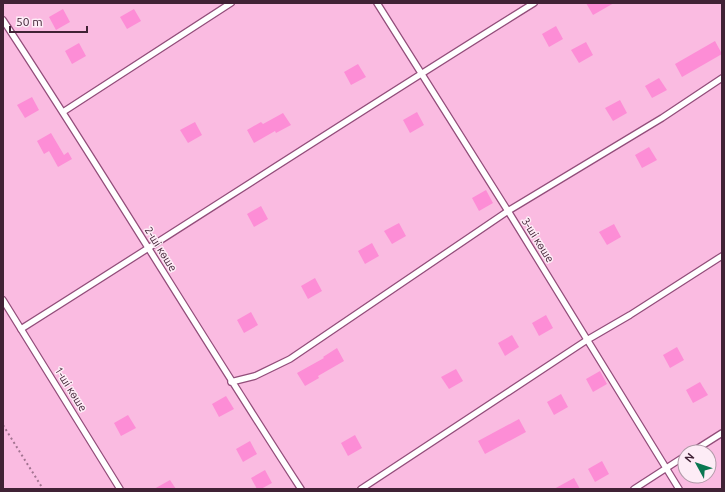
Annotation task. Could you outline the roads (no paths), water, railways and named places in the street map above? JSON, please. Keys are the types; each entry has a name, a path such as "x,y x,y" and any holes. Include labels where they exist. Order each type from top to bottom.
{"lane":[{"path":"63,112 231,3"},
{"name":"3-ші көше","path":"377,3 508,211 679,489"},
{"path":"21,329 421,73 534,3"},
{"name":"2-ші көше","path":"3,20 149,248 231,382 301,489"},
{"path":"231,382 254,376 290,359 508,211 662,118 722,78"},
{"path":"361,489 587,340 630,315 722,256"},
{"name":"1-ші көше","path":"3,300 120,489"},
{"path":"705,444 722,433"},
{"path":"634,489 677,461"}]}
